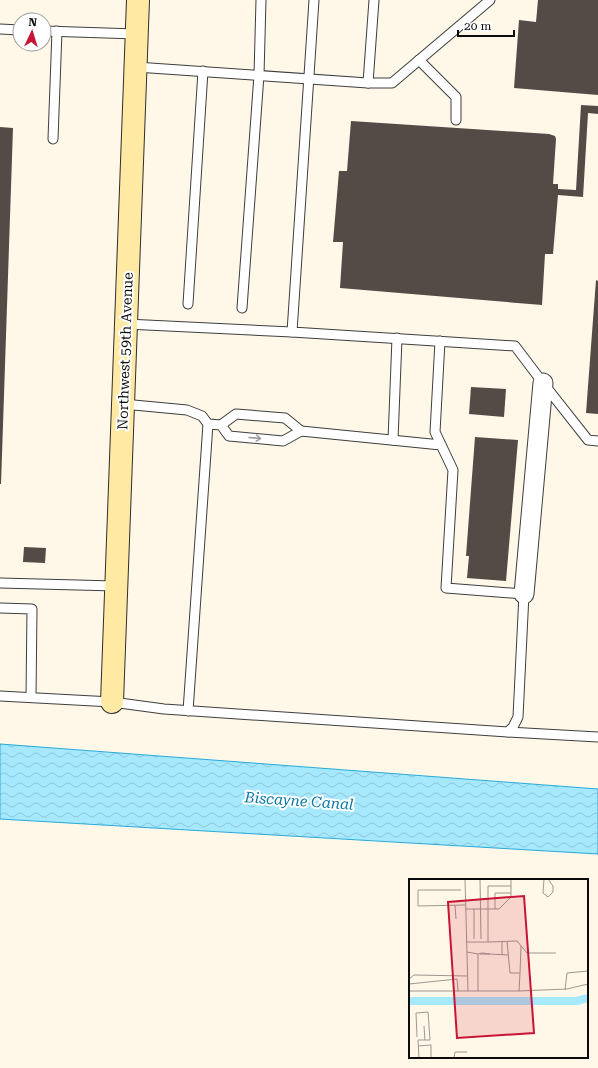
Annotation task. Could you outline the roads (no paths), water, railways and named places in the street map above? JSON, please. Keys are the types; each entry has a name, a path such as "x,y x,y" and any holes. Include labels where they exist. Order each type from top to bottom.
{"street":[{"name":"Northwest 59th Avenue","path":"112,702 138,0"},
{"path":"524,594 543,383"}],"lane":[{"path":"242,308 259,75 261,0"},
{"path":"292,332 314,0"},
{"path":"368,83 374,0"},
{"path":"136,67 368,83 392,83 490,0"},
{"path":"0,29 12,30"},
{"path":"52,31 137,34"},
{"path":"52,139 57,31"},
{"path":"419,60 456,97 456,120"},
{"path":"188,304 204,71"},
{"path":"126,324 292,332 515,346 588,440 598,441"},
{"path":"393,440 397,338"},
{"path":"440,341 436,432 453,470 446,588 524,594 518,717 513,727 508,732"},
{"path":"124,404 186,410 202,416 208,424 188,711"},
{"path":"208,424 221,425 236,414 285,418 301,431 441,445"},
{"path":"221,425 229,436 283,441 301,431"},
{"path":"0,583 116,586"},
{"path":"0,608 32,608 31,698"},
{"path":"0,696 112,702 188,711 598,737"}],"water":[{"name":"Biscayne Canal","path":"0,744 598,789 598,854 0,819"}]}
